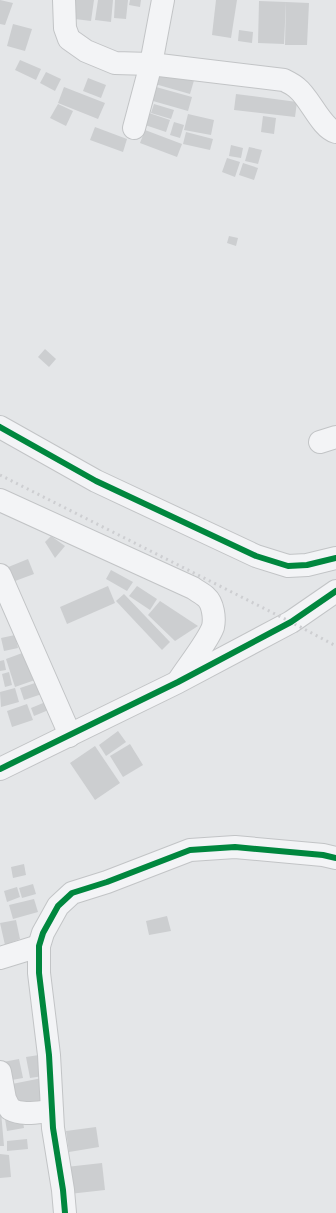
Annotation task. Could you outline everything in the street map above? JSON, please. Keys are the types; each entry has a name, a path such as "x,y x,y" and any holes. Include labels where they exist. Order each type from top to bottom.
{"street":[{"path":"64,0 64,28 69,39 86,51 115,63 151,64 284,80 297,87 310,102 324,123 332,131 336,132"},
{"path":"134,128 151,64 163,0"},
{"path":"0,427 96,481 256,556 288,566 307,565 336,558"},
{"path":"0,500 193,588 207,598 211,603 214,616 213,626 178,682"},
{"path":"0,575 67,728 69,736"},
{"path":"0,769 178,682 292,622 336,592"},
{"path":"65,1213 63,1190 53,1128 49,1055 39,973 39,946 43,933 58,906 72,894 190,850 235,847 323,855 336,858"},
{"path":"0,958 39,946"},
{"path":"0,1072 6,1099 10,1109 16,1112 26,1113 52,1111"}],"building":[{"path":"0,0 13,3 5,25 0,24"},
{"path":"70,0 94,0 91,21 67,18"},
{"path":"98,0 113,0 111,22 95,20"},
{"path":"115,0 128,0 126,19 114,18"},
{"path":"130,0 141,0 140,7 129,5"},
{"path":"216,0 237,0 231,38 212,35"},
{"path":"259,1 286,2 284,44 258,43"},
{"path":"286,2 309,3 307,45 285,45"},
{"path":"13,24 32,29 25,51 7,46"},
{"path":"239,30 253,32 252,43 238,41"},
{"path":"20,60 41,69 36,80 15,70"},
{"path":"161,66 195,77 190,94 155,84"},
{"path":"46,72 61,79 55,91 40,83"},
{"path":"88,78 106,85 101,98 83,91"},
{"path":"64,87 105,103 98,119 58,103"},
{"path":"156,87 192,97 188,111 153,101"},
{"path":"236,94 297,102 295,117 234,110"},
{"path":"58,104 73,111 66,126 50,118"},
{"path":"154,104 174,110 171,119 151,113"},
{"path":"149,113 170,120 166,132 145,125"},
{"path":"188,114 214,120 211,135 184,130"},
{"path":"263,116 276,118 274,134 261,132"},
{"path":"174,122 184,125 180,138 170,135"},
{"path":"95,127 127,139 123,152 90,140"},
{"path":"145,130 182,144 177,157 140,143"},
{"path":"186,132 213,139 210,150 183,144"},
{"path":"231,145 243,148 241,158 229,156"},
{"path":"249,147 262,150 258,164 245,161"},
{"path":"227,158 240,162 235,177 222,172"},
{"path":"243,163 258,168 254,180 239,175"},
{"path":"229,236 238,238 236,246 227,243"},
{"path":"45,349 56,359 49,367 38,357"},
{"path":"51,536 65,546 55,558 45,542"},
{"path":"28,559 34,574 7,584 1,570"},
{"path":"111,570 133,582 127,591 106,579"},
{"path":"108,586 115,603 67,624 60,607"},
{"path":"137,586 157,599 150,610 129,596"},
{"path":"124,594 170,642 162,650 116,601"},
{"path":"160,601 198,626 175,641 148,615"},
{"path":"15,635 18,648 4,651 1,638"},
{"path":"25,652 35,680 15,687 6,659"},
{"path":"4,660 6,670 0,671 0,661"},
{"path":"9,672 12,685 5,687 2,674"},
{"path":"38,682 42,694 24,700 20,688"},
{"path":"15,688 19,702 1,707 0,692"},
{"path":"48,701 51,709 34,716 31,708"},
{"path":"27,704 33,720 12,727 7,711"},
{"path":"118,731 126,742 106,756 99,745"},
{"path":"130,744 143,765 123,777 110,756"},
{"path":"95,746 120,783 95,800 70,763"},
{"path":"24,864 26,875 13,878 11,867"},
{"path":"33,884 36,894 22,898 19,888"},
{"path":"17,887 20,897 7,902 4,891"},
{"path":"34,899 38,912 13,919 9,905"},
{"path":"167,916 171,931 149,935 146,921"},
{"path":"16,920 20,939 5,945 0,923"},
{"path":"39,1055 43,1076 30,1078 26,1057"},
{"path":"19,1059 23,1078 6,1081 3,1062"},
{"path":"42,1078 46,1100 12,1107 7,1085"},
{"path":"1,1112 4,1146 0,1146"},
{"path":"22,1116 24,1128 7,1131 5,1119"},
{"path":"96,1127 99,1147 69,1152 66,1131"},
{"path":"27,1139 28,1149 7,1151 7,1141"},
{"path":"0,1154 9,1155 11,1177 0,1178"},
{"path":"102,1163 105,1190 69,1194 66,1167"}],"railway":[{"path":"0,475 336,646"}],"cycle path":[{"path":"0,427 96,481 256,556 288,566 307,565 336,558"},
{"path":"0,769 178,682 291,622 336,591"},
{"path":"65,1213 63,1190 53,1128 49,1055 39,973 39,946 43,933 58,906 72,893 107,882 190,850 235,847 323,855 336,858"}]}
